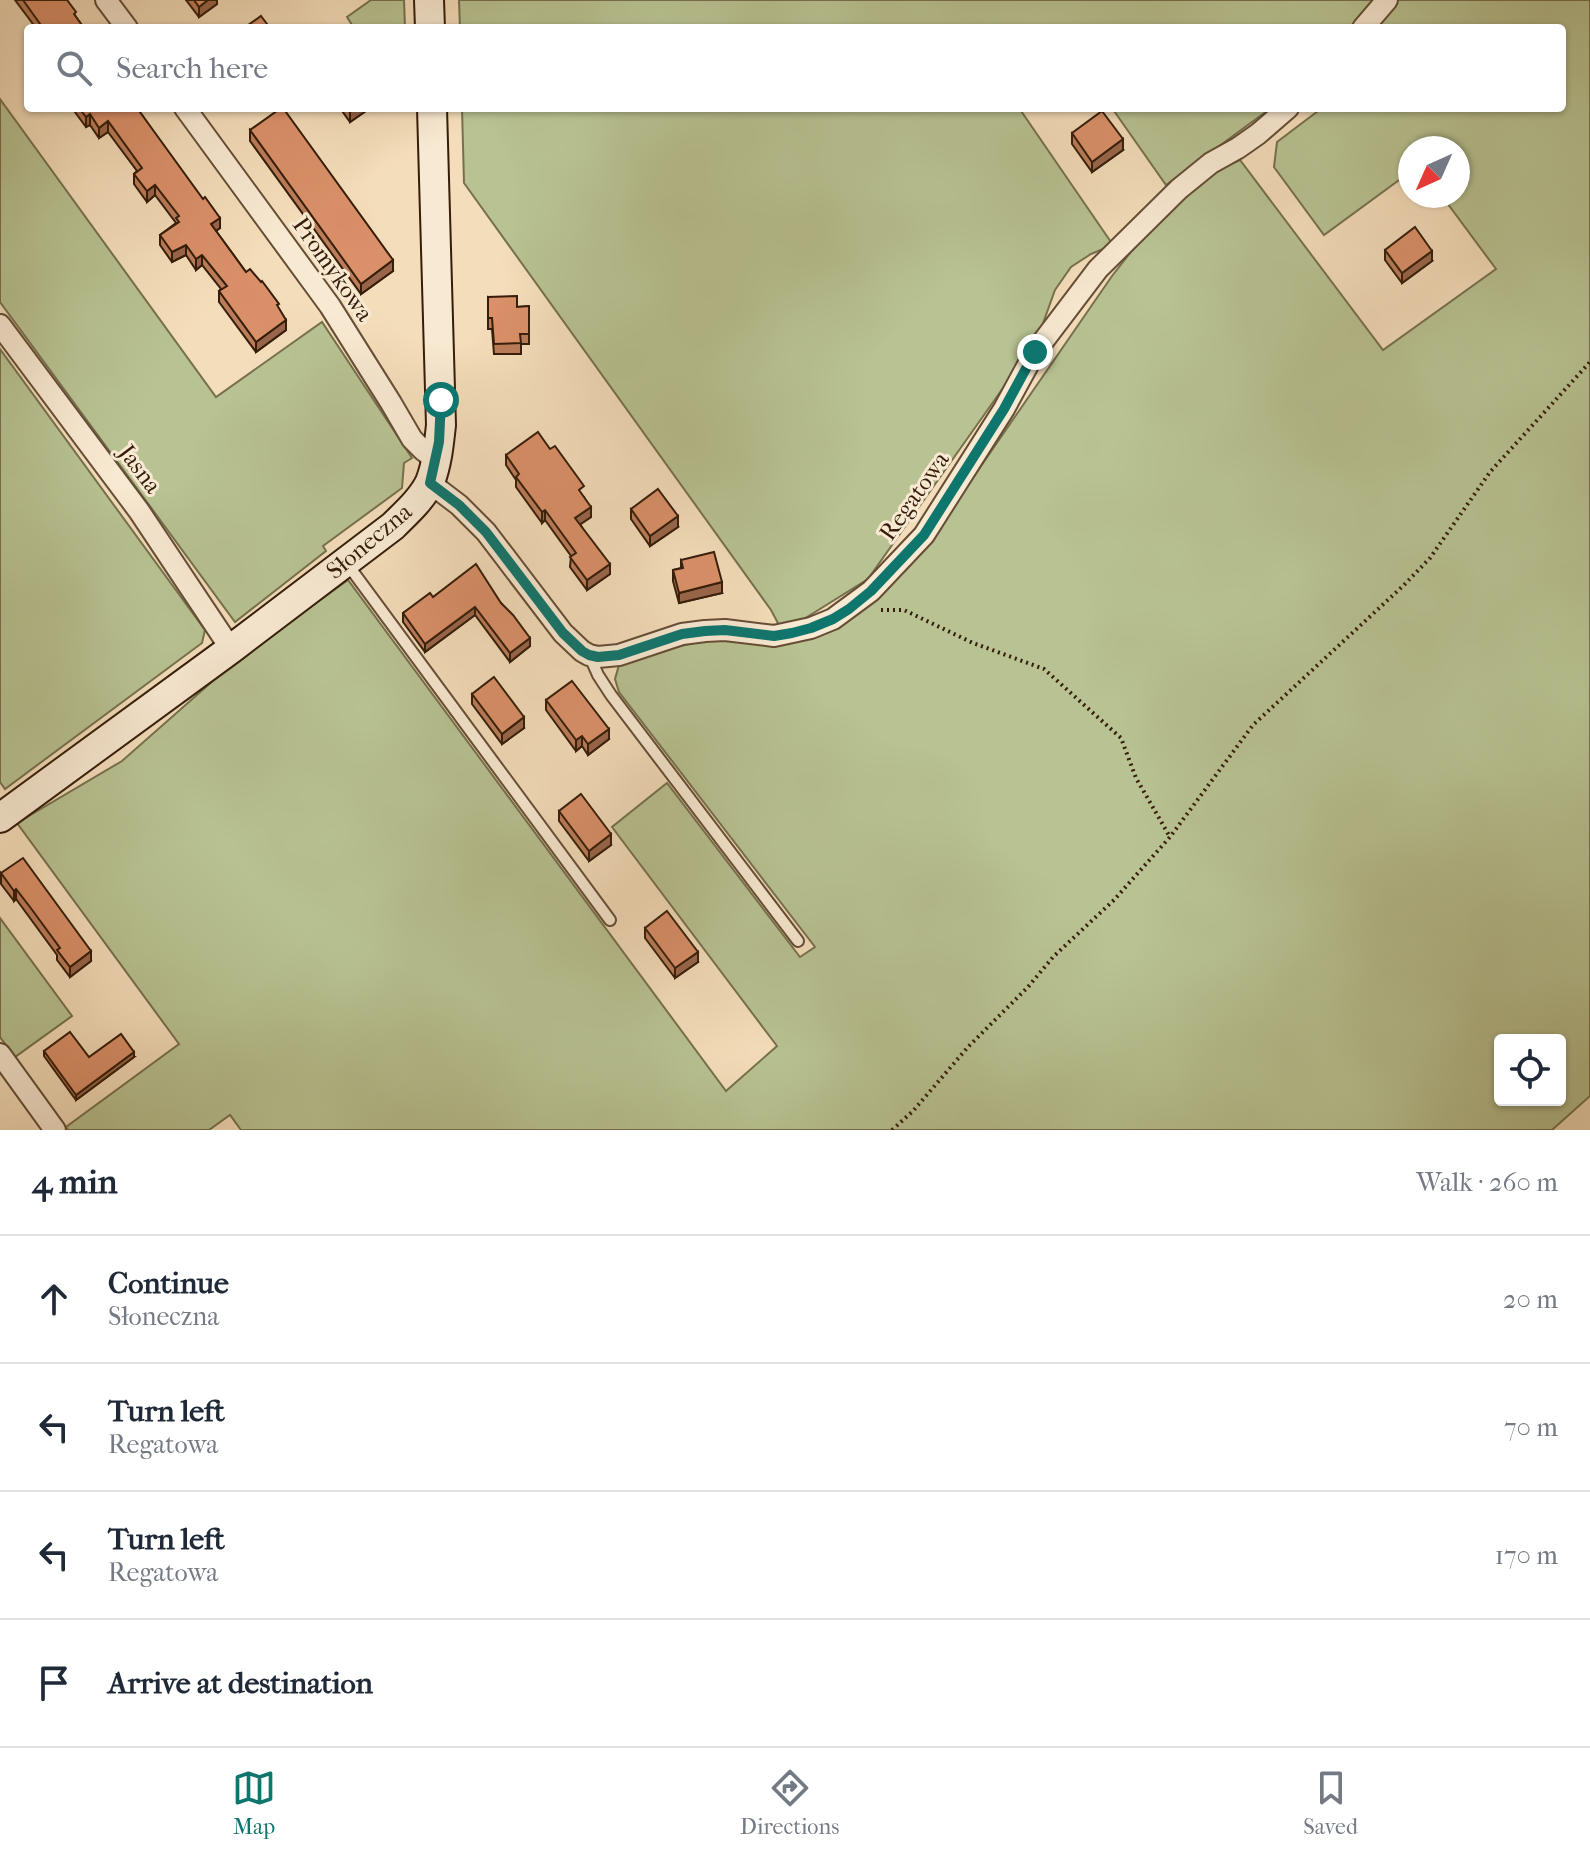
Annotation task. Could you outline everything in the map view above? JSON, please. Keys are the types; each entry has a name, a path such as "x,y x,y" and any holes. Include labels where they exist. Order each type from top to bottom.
{"street":[{"path":"106,0 124,24"},
{"path":"429,0 430,24"},
{"path":"1366,24 1387,0"},
{"name":"Promykowa","path":"188,112 330,306 412,439 423,450 433,471"},
{"path":"432,112 441,412 433,471 459,505 486,532 563,633 589,655"},
{"name":"Regatowa","path":"589,655 619,655 682,634 705,631 725,630 774,636 811,628 849,609 877,586 924,535 1004,409 1035,352 1098,269 1179,189 1211,163 1258,134 1283,112"},
{"name":"Jasna","path":"0,325 139,511 231,649"},
{"name":"Słoneczna","path":"1,815 231,649 393,526 414,506 433,471"},
{"path":"0,1054 55,1130"}],"lane":[{"path":"346,562 610,920"},
{"path":"589,655 611,695 798,941"}],"path":[{"path":"892,1130 913,1111 1053,957 1114,900 1170,837 1253,725 1430,558 1490,472 1590,362"},
{"path":"849,609 904,610 973,643 1044,669 1121,738 1136,778 1170,837"}],"green space":[{"path":"371,0 404,0 405,24 351,24 347,17"},
{"path":"459,0 1373,0 1355,24 460,24"},
{"path":"1395,0 1590,0 1590,1096 1552,1130 241,1130 230,1115 209,1130 68,1130 66,1127 179,1044 17,823 122,761 240,657 348,580 726,1091 777,1046 612,827 667,783 800,957 815,947 619,692 615,679 619,665 659,651 710,639 796,641 930,540 1112,276 1141,239 1205,175 1240,160 1383,350 1496,269 1451,208 1470,208 1470,136 1398,136 1398,181 1324,235 1274,167 1277,142 1317,112 1566,112 1566,24 1376,24"},
{"path":"0,99 216,397 322,322 412,458 404,463 402,488 323,546 326,551 235,622 0,302"},
{"path":"462,112 1022,112 1113,245 1071,267 1055,290 1037,340 868,579 799,622 780,627 771,610 464,183"},
{"path":"1115,112 1266,112 1166,185"},
{"path":"0,349 205,630 202,643 5,789 0,782"},
{"path":"0,918 72,1016 15,1057 0,1037"}],"building":[{"path":"23,0 67,0 81,24 40,24"},
{"path":"194,0 208,0 199,7"},
{"path":"261,16 267,24 250,24"},
{"path":"82,112 140,112 220,218 211,224 246,272 250,269 262,281 279,304 286,320 256,342 219,291 227,286 202,255 196,259 186,245 172,252 160,235 179,222 176,218 179,216 155,185 147,191 134,174 142,168 108,121 99,128 90,114 86,117"},
{"path":"275,112 286,112 393,260 361,284 250,130"},
{"path":"1103,112 1123,139 1092,162 1072,133"},
{"path":"1415,227 1432,251 1402,273 1385,250"},
{"path":"517,296 517,307 529,306 529,334 520,334 521,343 494,344 492,318 488,318 488,297"},
{"path":"538,432 550,449 555,446 584,486 579,490 591,507 575,518 610,564 587,580 570,557 576,553 516,477 519,474 506,455"},
{"path":"658,489 678,516 650,536 631,509"},
{"path":"714,552 722,582 679,593 673,570 683,568 681,560"},
{"path":"476,564 501,603 530,638 510,653 475,607 425,644 403,613 430,593 433,597"},
{"path":"494,677 524,717 502,734 472,694"},
{"path":"572,681 609,729 588,744 582,736 576,740 546,700"},
{"path":"581,794 611,834 589,851 559,811"},
{"path":"23,858 91,951 70,967 30,907 1,873"},
{"path":"667,911 698,952 675,968 645,928"},
{"path":"70,1032 89,1057 121,1034 134,1052 76,1095 44,1051"}],"route":[{"path":"441,400 439,442 430,483 459,505 486,532 563,633 582,651 598,657 619,655 682,634 705,631 725,630 774,636 792,633 833,619 849,609 871,591 924,535 1004,409 1035,352"}]}
